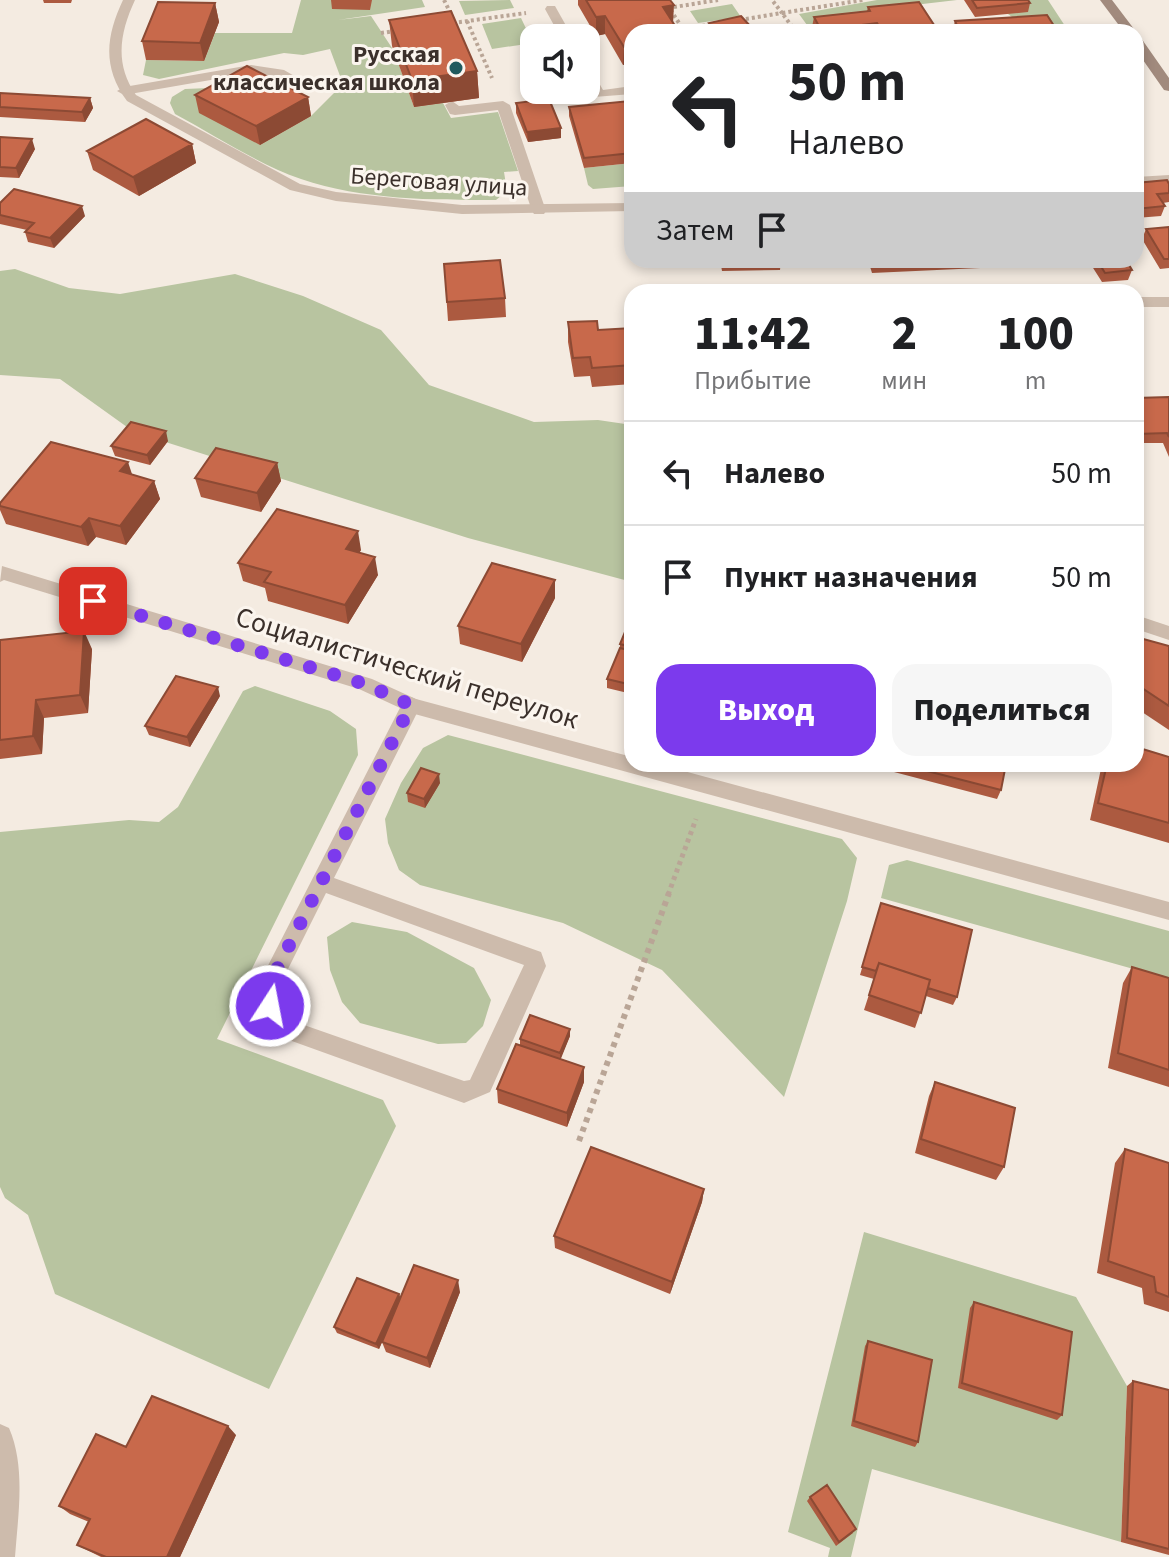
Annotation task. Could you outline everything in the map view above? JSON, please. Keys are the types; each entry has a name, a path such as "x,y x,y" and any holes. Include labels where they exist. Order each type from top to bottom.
{"main road":[{"path":"1106,0 1124,24"},
{"path":"1144,52 1167,84"}],"street":[{"path":"129,0 114,38 124,91 251,69 279,73 303,85"},
{"path":"551,9 559,24"},
{"name":"Береговая улица","path":"124,91 138,104 295,187 402,205 539,211 624,207"},
{"path":"600,94 624,91"},
{"path":"452,105 455,111 503,105 539,211"},
{"path":"1144,181 1169,179"},
{"path":"1144,302 1169,302"},
{"name":"Социалистический переулок","path":"1,573 365,684 411,705 624,763"},
{"path":"1144,625 1169,633"},
{"path":"321,882 533,959 535,966 482,1084 476,1089 464,1092 297,1033 280,1022 270,1006 267,989 321,882 411,705"},
{"name":"Социалистический переулок","path":"657,772 1169,911"},
{"path":"0,1437 6,1486 1,1557"}],"path":[{"path":"444,0 455,23"},
{"path":"664,0 680,24"},
{"path":"663,9 718,0"},
{"path":"772,0 790,24"},
{"path":"739,20 863,0"},
{"path":"440,25 551,9"},
{"path":"467,21 503,105"},
{"path":"713,24 725,22"},
{"path":"381,33 395,31"},
{"path":"476,65 486,64"},
{"path":"579,1141 708,786"}],"green space":[{"path":"301,0 422,0 425,7 338,20 371,16 394,51 414,107 443,103 451,118 498,112 518,171 504,172 507,191 496,200 447,200 373,195 325,186 253,158 175,114 170,103 172,97 185,89 232,87 260,145 311,116 343,84 330,49 303,55 284,53 159,79 143,75 146,60 204,61 215,33 292,33"},
{"path":"510,0 514,8 465,15 459,1"},
{"path":"877,0 957,0 914,5 925,24 806,24 799,14"},
{"path":"1019,0 1048,0 1064,24 995,24 1016,20 1008,14"},
{"path":"732,4 741,17 698,23 690,11"},
{"path":"521,18 524,24 520,24 520,45 492,49 482,24"},
{"path":"624,164 624,187 593,189 588,185 584,168"},
{"path":"15,269 69,288 120,294 235,274 303,296 381,330 429,385 534,422 598,420 624,424 624,580 468,538 134,432 60,379 0,375 0,271"},
{"path":"255,686 330,711 356,729 358,755 217,1039 383,1100 396,1126 269,1389 55,1294 28,1215 5,1198 0,1187 0,832 129,820 159,822 178,807 243,691"},
{"path":"448,735 842,839 857,858 847,901 784,1097 662,970 563,923 420,885 399,870 388,843 385,819 401,783 423,748"},
{"path":"907,860 1169,931 1169,979 881,898 889,865"},
{"path":"352,922 407,932 474,968 491,1000 483,1026 466,1043 438,1044 360,1023 342,1002 330,970 327,937"},
{"path":"864,1232 1076,1297 1127,1386 1121,1542 872,1469 851,1557 828,1557 830,1548 788,1532"}],"building":[{"path":"586,0 670,0 674,5 663,7 674,24 624,24 624,47 605,16 596,17"},
{"path":"972,0 1028,0 1030,3 977,8"},
{"path":"158,2 215,3 200,43 142,41"},
{"path":"919,2 933,24 818,24 814,17 870,11 868,7"},
{"path":"451,11 477,71 412,80 389,20"},
{"path":"1047,15 1053,24 956,24 955,21"},
{"path":"741,16 748,24 710,24"},
{"path":"247,66 308,97 256,126 195,95"},
{"path":"0,93 90,98 82,112 0,107"},
{"path":"624,102 624,154 584,158 569,107"},
{"path":"516,103 551,104 561,128 527,132"},
{"path":"146,119 192,144 133,177 87,151"},
{"path":"0,137 32,139 16,168 0,167"},
{"path":"1167,180 1169,193 1157,194 1165,206 1144,208 1144,182"},
{"path":"14,189 82,206 50,238 25,232 34,223 0,215 0,203"},
{"path":"1169,227 1169,259 1164,259 1146,229"},
{"path":"500,260 505,298 447,302 444,264"},
{"path":"1102,268 1132,270 1105,273"},
{"path":"597,321 598,330 624,328 624,366 592,368 590,357 573,358 568,322"},
{"path":"1169,397 1169,437 1167,433 1144,434 1144,398"},
{"path":"131,422 166,431 147,455 111,446"},
{"path":"51,442 128,462 120,471 154,481 120,526 89,518 81,527 0,506"},
{"path":"216,448 277,463 257,493 195,478"},
{"path":"277,509 358,531 346,549 375,557 345,605 264,582 271,572 238,563"},
{"path":"492,563 555,580 521,644 458,626"},
{"path":"84,631 80,695 36,700 33,736 0,740 0,640"},
{"path":"1144,639 1169,646 1169,706 1144,689"},
{"path":"620,648 624,649 624,683 607,679"},
{"path":"176,676 218,687 187,737 145,726"},
{"path":"1144,749 1169,757 1169,823 1098,803 1105,772 1144,772"},
{"path":"421,768 439,774 424,799 407,793"},
{"path":"931,772 1004,772 1001,790"},
{"path":"881,903 972,930 957,997 928,988 930,980 879,963 876,971 862,967"},
{"path":"879,963 930,980 921,1013 869,995"},
{"path":"1132,967 1169,978 1169,1070 1118,1053"},
{"path":"530,1015 570,1029 560,1053 520,1039"},
{"path":"516,1044 584,1067 567,1113 497,1089"},
{"path":"935,1082 1015,1108 1004,1167 921,1139"},
{"path":"591,1147 704,1189 672,1282 554,1236"},
{"path":"1125,1149 1169,1163 1169,1297 1156,1292 1154,1277 1108,1261"},
{"path":"414,1265 458,1280 427,1358 382,1342"},
{"path":"357,1278 399,1294 376,1344 334,1327"},
{"path":"974,1302 1072,1332 1062,1415 962,1383"},
{"path":"868,1341 932,1360 918,1442 854,1421"},
{"path":"1133,1381 1169,1390 1169,1549 1127,1538"},
{"path":"152,1396 228,1426 167,1557 106,1557 77,1545 90,1519 59,1506 96,1434 126,1447"},
{"path":"827,1485 856,1529 839,1542 810,1497"}],"place":[{"name":"Русская классическая школа","path":"456,68"}],"route":[{"path":"93,601 365,684 411,705 267,989 270,1006"}]}
